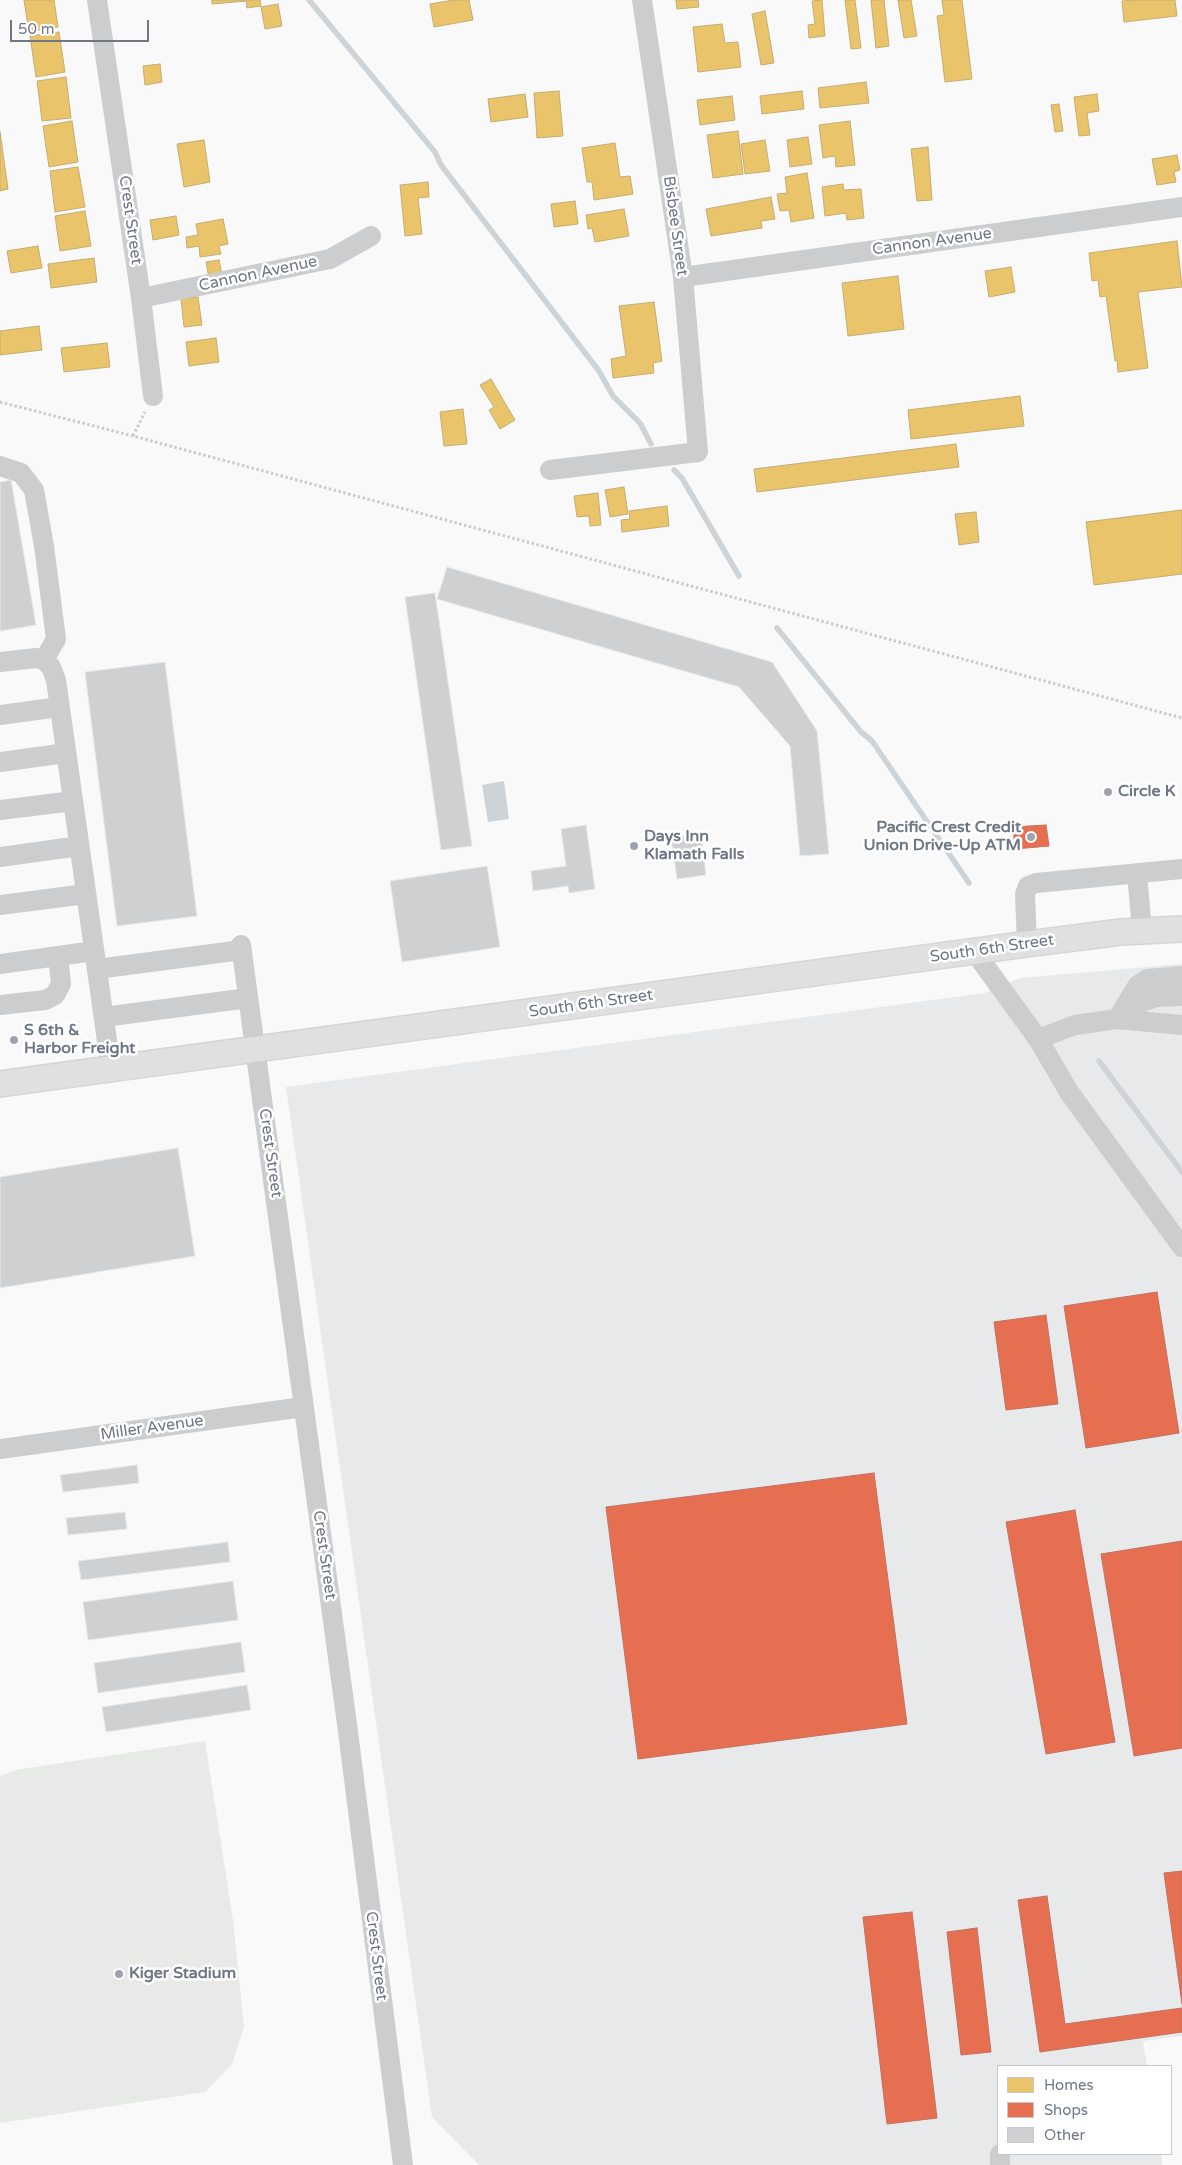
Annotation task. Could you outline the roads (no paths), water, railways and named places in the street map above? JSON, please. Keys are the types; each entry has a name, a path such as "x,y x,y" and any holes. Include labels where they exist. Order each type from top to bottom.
{"main road":[{"name":"South 6th Street","path":"0,1084 1027,944 1142,931 1182,929"}],"street":[{"name":"Crest Street","path":"97,0 141,298 153,396"},
{"name":"Bisbee Street","path":"550,470 698,452 683,276 642,0"},
{"name":"Cannon Avenue","path":"683,276 1182,207"},
{"name":"Cannon Avenue","path":"141,298 330,259 371,236"},
{"path":"0,466 21,473 34,490 44,546 56,639 44,660"},
{"path":"0,662 36,658 44,660 51,667 56,680 112,1069"},
{"path":"0,715 60,707"},
{"path":"0,762 66,753"},
{"path":"0,810 73,801"},
{"path":"0,857 80,846"},
{"path":"1027,944 1025,894 1028,886 1036,883 1182,870"},
{"path":"1137,873 1142,931"},
{"path":"0,905 86,894"},
{"name":"Crest Street","path":"96,960 241,948 346,1715 403,2165"},
{"path":"974,951 1038,1039 1068,1092 1182,1247"},
{"path":"0,964 58,956 96,960"},
{"path":"0,1006 45,1000 55,995 61,984 58,956"},
{"path":"1117,1019 1138,985 1147,979 1182,976"},
{"path":"1117,1019 1142,1002 1156,997 1182,996"},
{"path":"104,1017 248,998"},
{"path":"1038,1039 1075,1025 1117,1019 1182,1025"},
{"name":"Miller Avenue","path":"0,1449 304,1407"}],"waterway":[{"path":"309,0 435,152 441,165 599,371 613,396 640,423 651,444"},
{"path":"674,470 682,478 739,576"},
{"path":"777,628 861,732 872,741 969,883"},
{"path":"1099,1061 1182,1172"}],"place":[{"name":"Circle K","path":"1108,792"},
{"name":"Pacific Crest Credit Union Drive-Up ATM","path":"1031,837"},
{"name":"Days Inn Klamath Falls","path":"634,846"},
{"name":"S 6th & Harbor Freight","path":"14,1040"},
{"name":"Kiger Stadium","path":"119,1974"}]}
